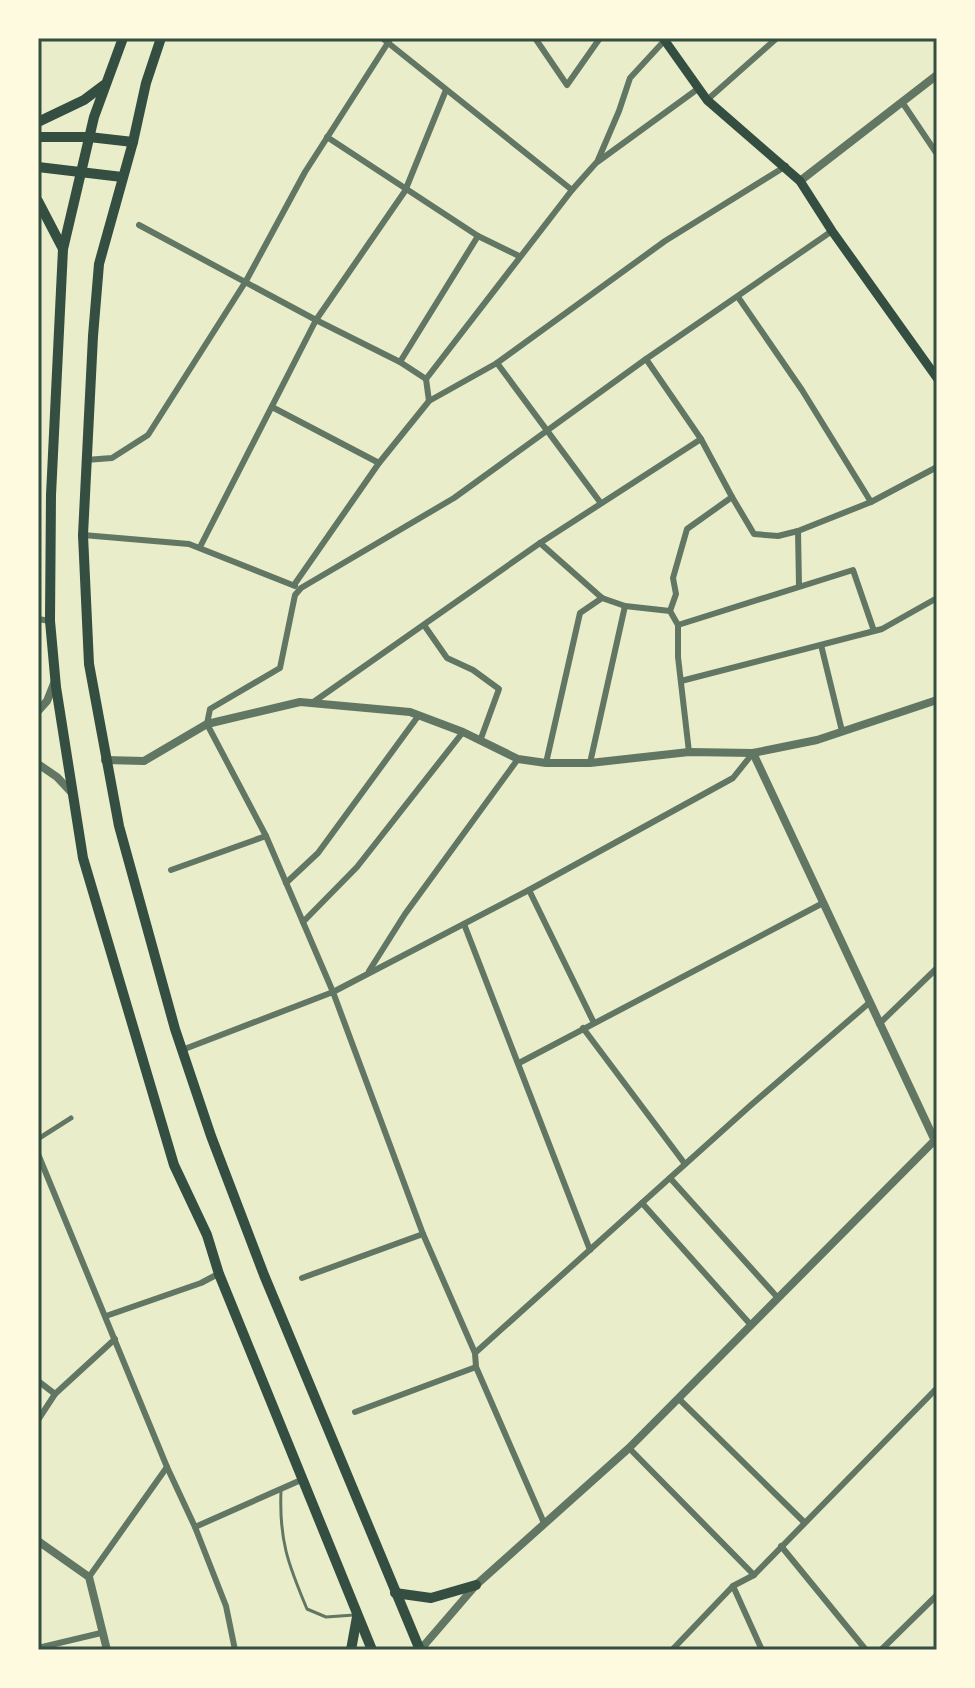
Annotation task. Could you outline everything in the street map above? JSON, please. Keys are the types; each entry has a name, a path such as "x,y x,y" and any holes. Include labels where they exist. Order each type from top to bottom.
{"main road":[{"path":"123,38 104,85 89,137 63,249 51,495 50,621 55,680 72,793 83,858 174,1165 207,1235 219,1274 372,1650"},
{"path":"161,38 146,83 99,264 83,535 89,664 119,826 182,1050 264,1275 420,1650"},
{"path":"664,39 707,100 800,181 937,378"},
{"path":"38,122 84,100 104,85"},
{"path":"38,137 89,137 133,142"},
{"path":"38,167 122,177"},
{"path":"38,201 63,249"},
{"path":"395,1593 431,1598 476,1585"},
{"path":"351,1650 357,1615"}],"street":[{"path":"535,38 567,85 600,38"},
{"path":"707,100 777,38"},
{"path":"86,460 112,458 148,435 246,281 305,172 387,39 572,190"},
{"path":"596,163 630,78 664,39"},
{"path":"800,181 937,75"},
{"path":"429,401 426,379 572,190 596,163 699,88"},
{"path":"200,547 316,320 405,191 446,90"},
{"path":"902,102 937,154"},
{"path":"327,137 405,191 478,236 519,256"},
{"path":"544,1523 476,1367 475,1353 423,1234 333,992 266,836 207,724 210,709 280,668 297,587 379,463 429,401 497,363 665,241 786,166"},
{"path":"139,225 400,362 426,379"},
{"path":"297,587 454,498 646,359 832,231"},
{"path":"400,362 478,236"},
{"path":"738,297 802,390 871,502"},
{"path":"646,359 701,439 754,534 778,536 798,531 871,502 937,467"},
{"path":"497,363 600,502"},
{"path":"272,407 379,463"},
{"path":"312,703 600,502 701,439"},
{"path":"689,752 678,625 670,611 676,594 673,578 687,529 732,497"},
{"path":"798,531 799,586"},
{"path":"83,535 200,547 297,587"},
{"path":"540,543 602,598 625,606 670,611"},
{"path":"678,625 853,570 874,631"},
{"path":"546,763 580,613 602,598"},
{"path":"681,681 874,631 937,598"},
{"path":"590,763 625,606"},
{"path":"38,619 50,621"},
{"path":"424,625 447,658 473,670 499,689 480,741"},
{"path":"821,645 842,731"},
{"path":"38,711 47,701 55,680"},
{"path":"105,760 144,761 207,724 300,702 419,715 518,759 546,763 590,763 689,752 753,753 817,740 937,700"},
{"path":"286,883 318,853 419,715"},
{"path":"303,922 357,867 463,732"},
{"path":"182,1050 333,992 464,924 733,778 753,753"},
{"path":"420,1650 476,1585 629,1448 750,1324 936,1142 753,753"},
{"path":"367,974 405,914 518,759"},
{"path":"38,764 57,777 72,793"},
{"path":"171,870 266,836"},
{"path":"529,890 594,1023"},
{"path":"519,1063 823,903"},
{"path":"464,924 590,1250"},
{"path":"878,1024 937,968"},
{"path":"475,1353 869,1003"},
{"path":"583,1028 685,1164"},
{"path":"38,1139 71,1118"},
{"path":"38,1154 167,1467 195,1527 226,1606 235,1650"},
{"path":"670,1178 778,1298"},
{"path":"642,1203 750,1324"},
{"path":"302,1278 423,1234"},
{"path":"106,1316 219,1274"},
{"path":"38,1420 55,1394 115,1339"},
{"path":"355,1412 476,1367"},
{"path":"38,1381 55,1394"},
{"path":"672,1650 733,1586 754,1575 937,1388"},
{"path":"678,1398 804,1522"},
{"path":"629,1448 754,1575"},
{"path":"89,1577 167,1467"},
{"path":"195,1527 301,1480"},
{"path":"38,1541 89,1577 107,1650"},
{"path":"781,1546 866,1650"},
{"path":"733,1586 762,1650"},
{"path":"881,1650 937,1595"},
{"path":"38,1648 101,1633"}],"lane":[{"path":"281,1491 280,1524 287,1560 307,1609 326,1617 357,1615"}]}
